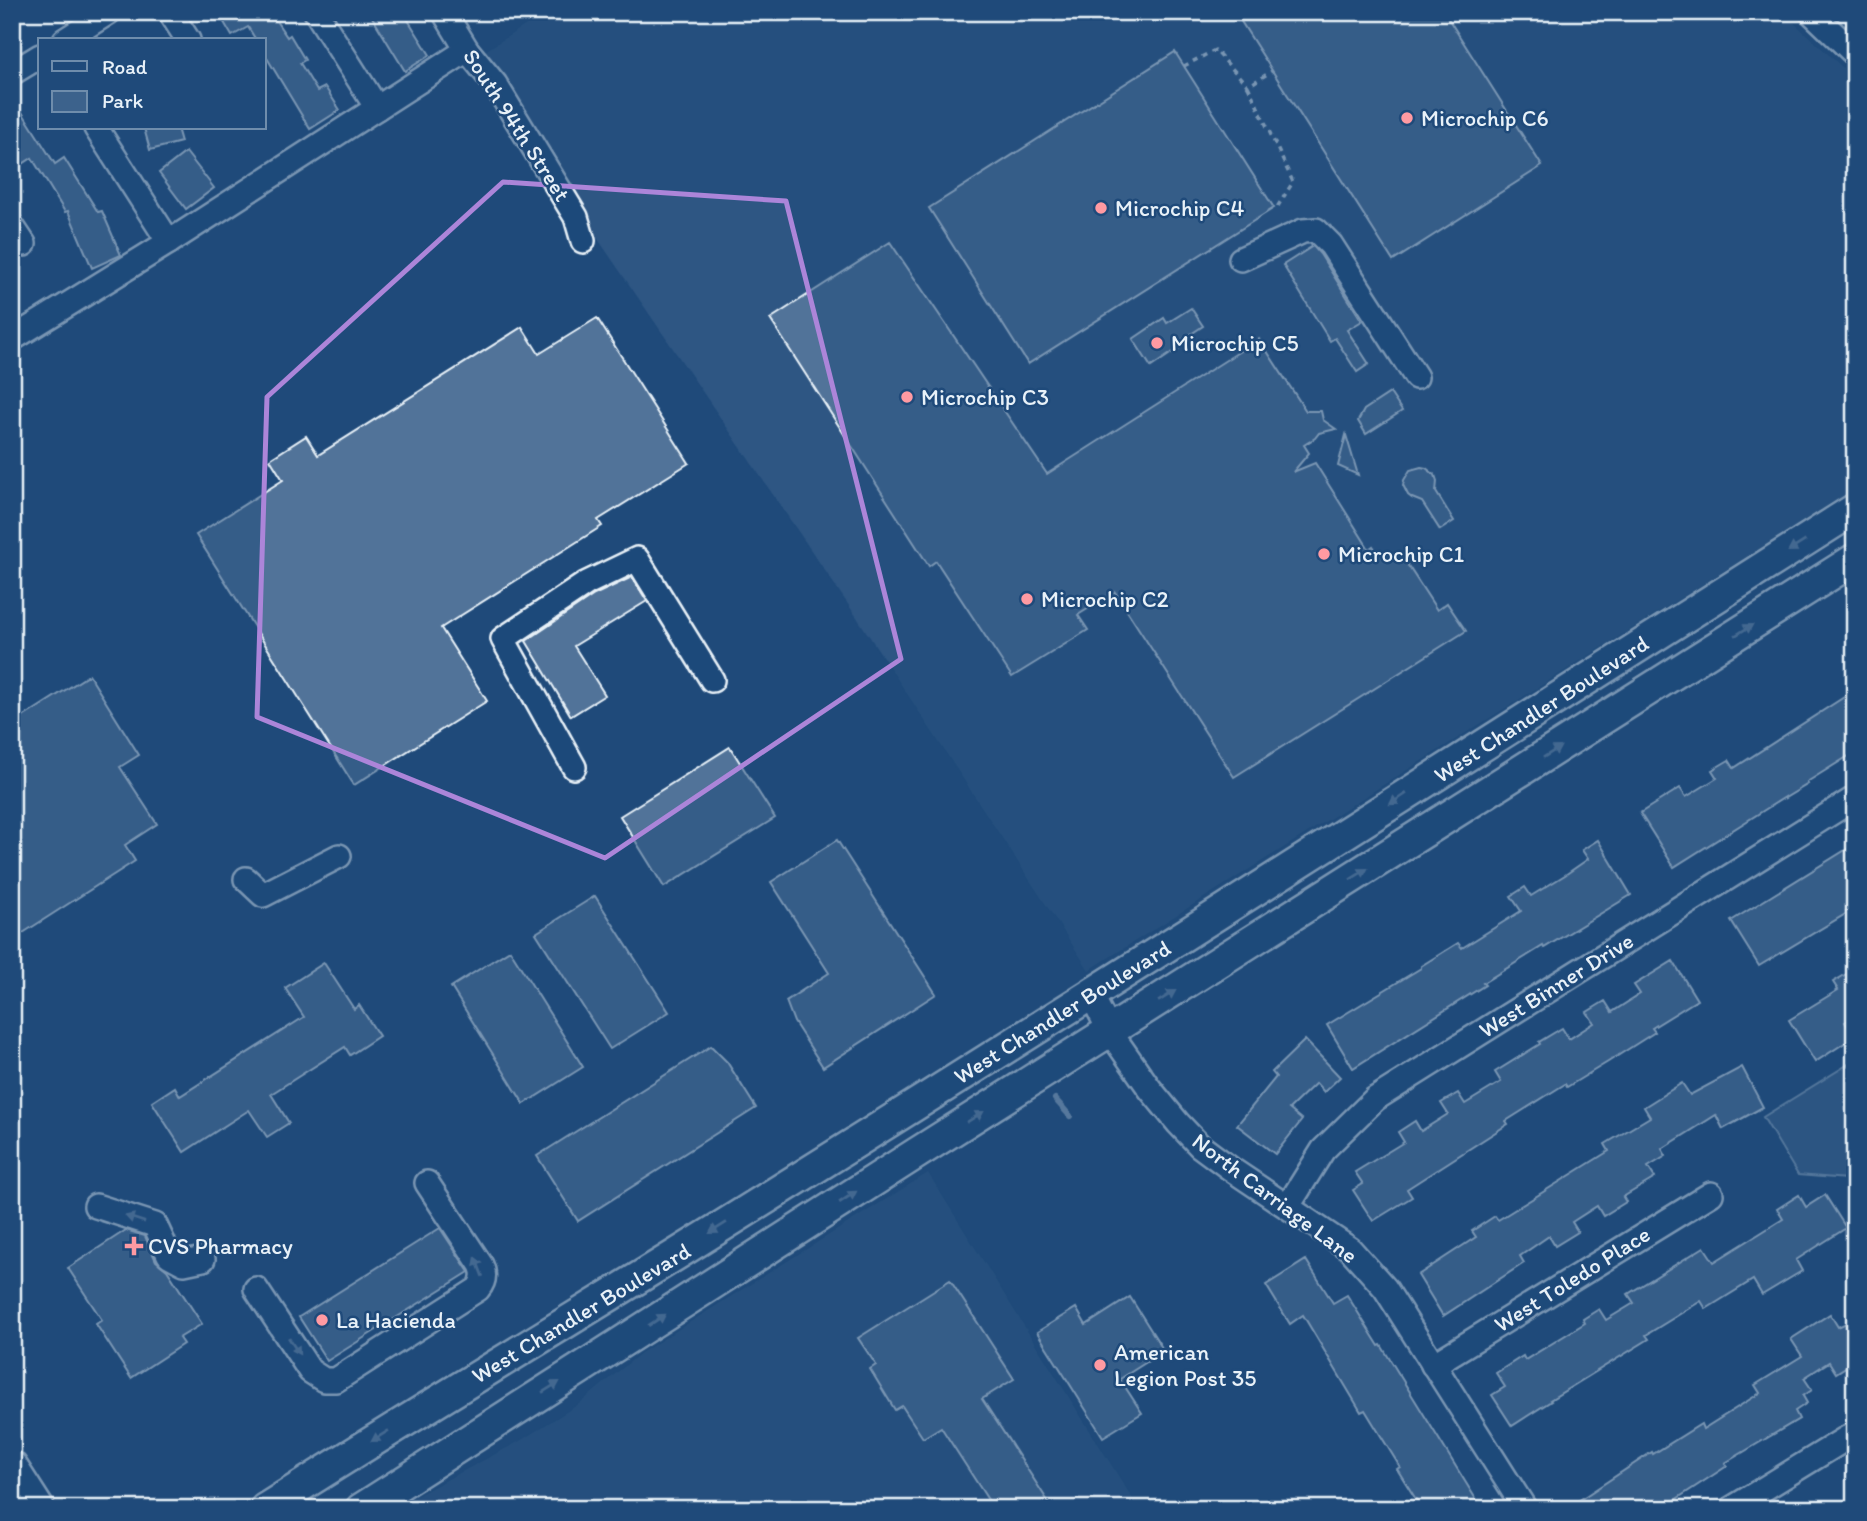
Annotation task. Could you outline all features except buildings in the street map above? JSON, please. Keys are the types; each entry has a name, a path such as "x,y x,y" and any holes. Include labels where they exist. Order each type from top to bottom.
{"main road":[{"name":"West Chandler Boulevard","path":"265,1509 681,1252 1855,509"},
{"name":"West Chandler Boulevard","path":"361,1509 1855,559"},
{"path":"575,1316 599,1357"},
{"path":"12,1467 39,1509"}],"street":[{"path":"68,38 108,12"},
{"path":"170,12 187,38"},
{"path":"316,12 377,108"},
{"name":"South 94th Street","path":"443,12 467,50 495,84 576,217 583,242"},
{"path":"1811,12 1855,54"},
{"path":"12,339 169,242 467,50"},
{"path":"12,73 38,57"},
{"path":"97,130 169,242"},
{"path":"1241,259 1303,231 1316,230 1331,245 1416,377"},
{"path":"574,767 503,639 587,583 637,559 712,680"},
{"name":"West Binner Drive","path":"1288,1206 1323,1150 1375,1099 1855,798"},
{"path":"246,879 263,895 339,856"},
{"name":"North Carriage Lane","path":"1091,994 1110,1032 1150,1089 1200,1146 1350,1249 1385,1288 1525,1509"},
{"path":"257,1289 310,1371 324,1381 336,1380 481,1286 484,1274 481,1265 427,1183"},
{"name":"West Toledo Place","path":"1433,1365 1711,1194"},
{"path":"96,1206 155,1225 169,1255 184,1263 203,1259"},
{"path":"1731,1509 1855,1433"}],"path":[{"path":"1184,66 1215,50 1248,86 1293,182 1276,209"},
{"path":"1248,86 1272,71"}],"highlighted area":[{"path":"503,182 786,201 901,659 605,858 257,717 267,397"}],"shaded area":[{"path":"547,12 1782,12 1855,79 1855,488 1089,970 856,616 474,58"},
{"path":"928,1173 1139,1509 392,1509 520,1441 579,1404 641,1353"}],"green space":[{"path":"1852,1062 1855,1067 1855,1191 1847,1179 1798,1175 1763,1117"}],"waterway":[{"path":"1055,1099 1070,1116"}],"place":[{"name":"Microchip C6","path":"1407,118"},
{"name":"Microchip C4","path":"1101,208"},
{"name":"Microchip C5","path":"1157,343"},
{"name":"Microchip C3","path":"907,397"},
{"name":"Microchip C1","path":"1324,554"},
{"name":"Microchip C2","path":"1027,599"},
{"name":"CVS Pharmacy","path":"134,1246"},
{"name":"La Hacienda","path":"322,1320"},
{"name":"American Legion Post 35","path":"1100,1365"}]}
